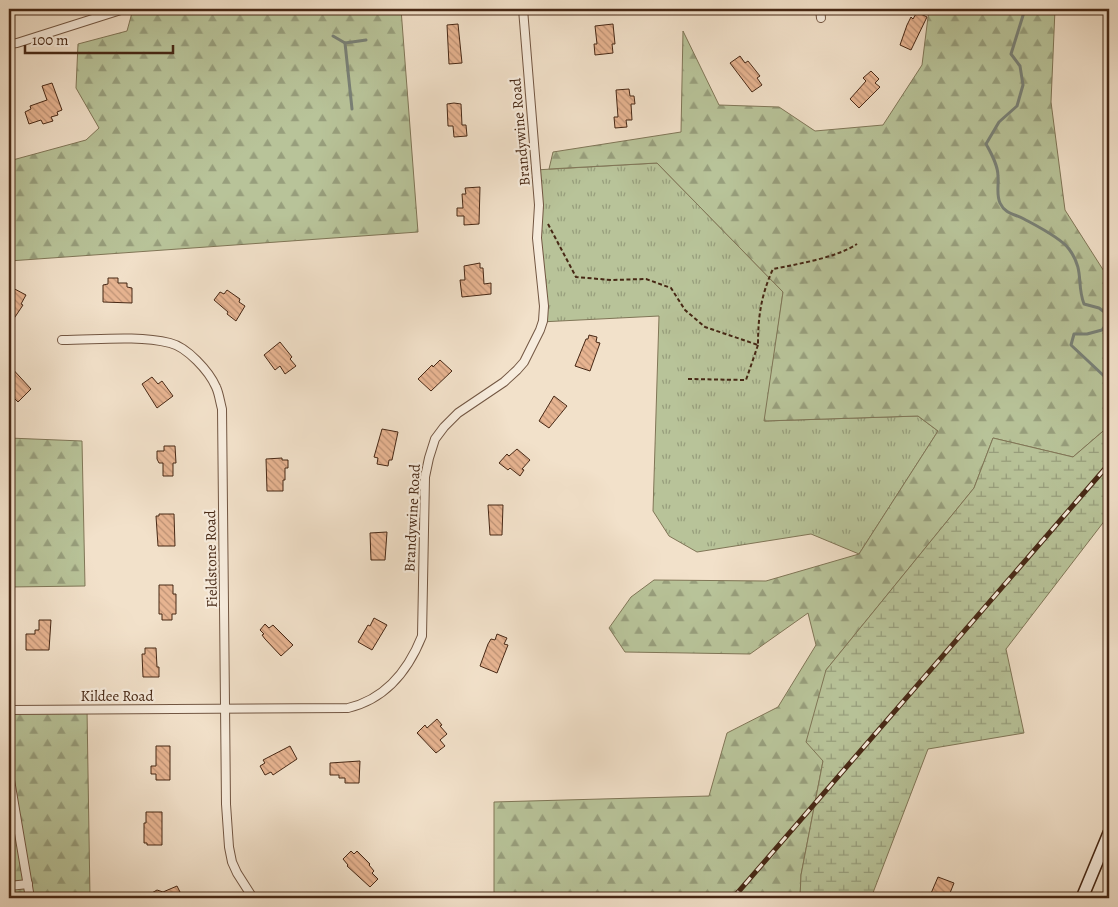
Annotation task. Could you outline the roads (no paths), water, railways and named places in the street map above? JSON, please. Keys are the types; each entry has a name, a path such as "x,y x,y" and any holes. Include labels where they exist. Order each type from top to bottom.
{"street":[{"path":"9,44 124,9"},
{"name":"Brandywine Road","path":"226,710 348,708 358,706 384,692 396,681 414,654 422,636 425,477 428,458 435,440 444,427 458,413 504,382 524,362 543,322 544,306 537,238 539,205 523,9"},
{"path":"820,9 821,18"},
{"name":"Fieldstone Road","path":"62,340 141,339 170,343 196,359 210,375 217,388 222,409 226,804 229,847 237,873 253,898"},
{"name":"Kildee Road","path":"9,710 226,710"},
{"path":"9,774 30,898"},
{"path":"1082,898 1109,833"},
{"path":"9,886 28,884"}],"waterway":[{"path":"1025,9 1011,54 1020,66 1023,85 1017,106 999,122 986,144 997,168 998,196 1002,207 1007,212 1024,219 1048,233 1069,249 1079,271 1084,304 1099,308 1107,314 1107,323 1102,330 1087,334 1074,334 1071,345 1104,376 1109,392"},
{"path":"333,36 345,43 366,40"},
{"path":"345,43 352,109"}],"railway":[{"path":"733,898 1109,464"}]}
